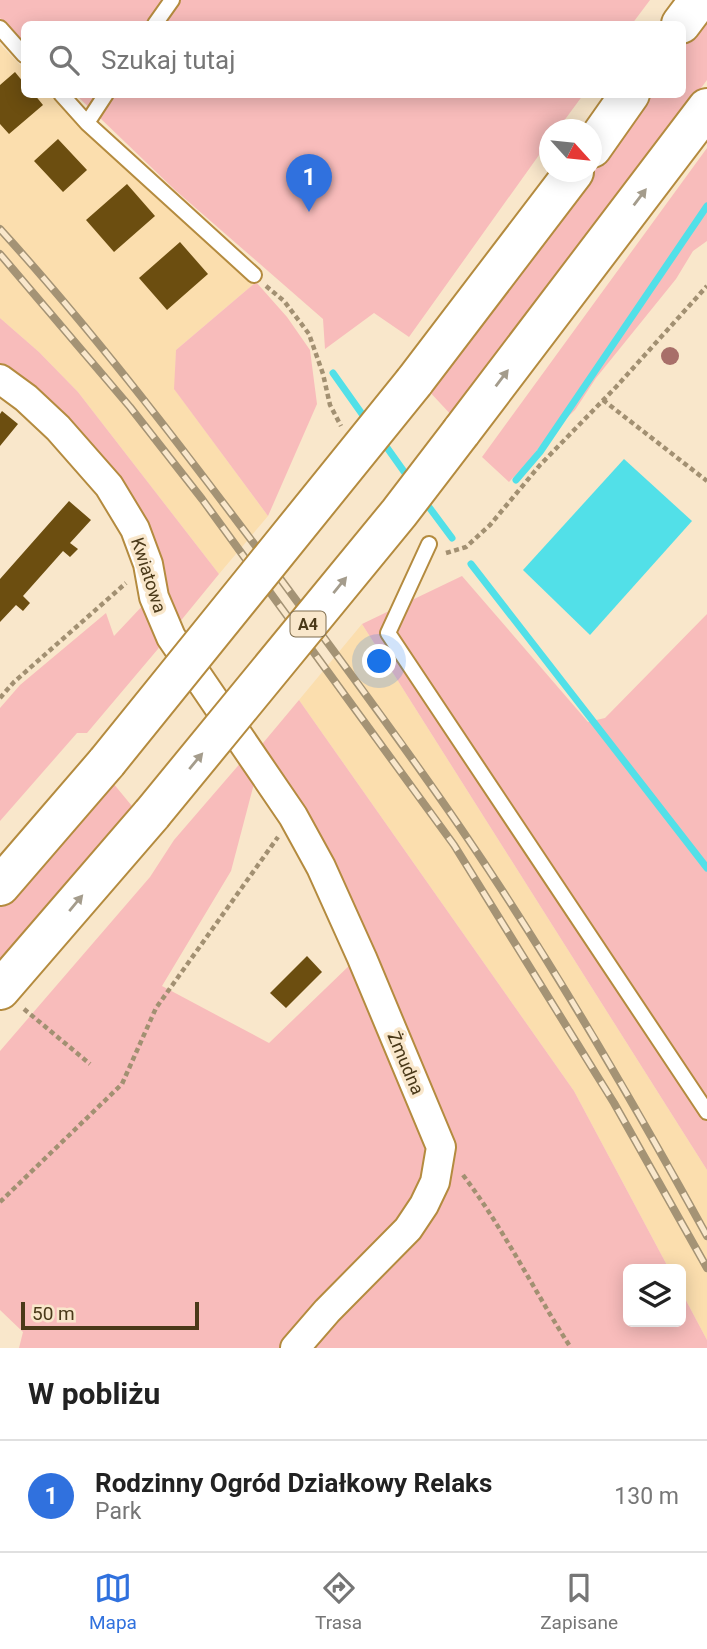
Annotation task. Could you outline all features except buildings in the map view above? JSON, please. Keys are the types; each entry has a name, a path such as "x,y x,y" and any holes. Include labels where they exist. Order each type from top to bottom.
{"highway":[{"path":"683,21 699,0"},
{"path":"602,134 627,98"},
{"name":"A4","path":"12,1000 152,814 461,432 707,108"},
{"path":"0,886 107,762 414,382 566,182"}],"street":[{"name":"Kwiatowa","path":"0,379 26,398 58,428 109,486 135,529 148,564 154,597 171,637 253,755"},
{"name":"Żmudna","path":"253,755 321,867 441,1147"},
{"path":"295,1348 327,1311 408,1229 435,1182 441,1147"}],"lane":[{"path":"157,21 172,0"},
{"path":"0,28 21,52"},
{"path":"65,98 87,123 254,275"},
{"path":"87,123 104,98"},
{"path":"429,544 388,633 707,1112"}],"path":[{"path":"490,526 540,465 707,286"},
{"path":"603,400 707,481"},
{"path":"0,698 14,682 148,564"},
{"path":"0,1202 122,1084 156,1008 293,817"},
{"path":"12,1000 90,1064"},
{"path":"441,1147 485,1204 542,1304 571,1348"}],"shaded area":[{"path":"0,0 650,0 634,21 21,21 21,42 0,18"},
{"path":"707,13 707,80 455,419 426,388 583,182 602,182 602,158 648,98 686,98 686,44"},
{"path":"0,44 21,66 21,98 54,98 161,202 256,282 176,350 175,390 268,516 219,574 78,392 39,352 0,318"},
{"path":"79,98 581,98 565,119 539,119 539,155 409,337 374,313 325,349 323,319 175,190"},
{"path":"707,148 707,241 693,251 676,279 596,378 575,410 546,438 509,482 482,457"},
{"path":"256,282 287,317 310,350 317,404 268,516 174,389 176,350"},
{"path":"0,318 39,352 78,392 219,574 174,629 156,560 0,372"},
{"path":"462,576 588,722 605,718 707,614 707,1170 362,624"},
{"path":"146,602 163,643 87,733 77,733 0,821 0,708 20,685 106,613 114,636"},
{"path":"362,624 707,1170 707,1340 686,1300 686,1264 666,1264 574,1091 299,700"},
{"path":"299,700 574,1091 666,1264 623,1264 623,1327 686,1327 686,1300 707,1340 707,1348 305,1348 445,1183 258,749"},
{"path":"243,760 256,776 231,871 162,986 269,1043 353,962 429,1143 417,1202 286,1348 19,1348 23,1332 0,1310 0,1051 150,877 174,840"},
{"path":"108,777 141,817 0,972 0,901"}],"water":[{"path":"624,459 692,521 590,635 523,570"}],"waterway":[{"path":"516,480 540,452 707,206"},
{"path":"333,373 367,421"},
{"path":"383,442 410,480"},
{"path":"423,499 452,538"},
{"path":"471,564 707,868"}],"railway":[{"path":"0,229 109,356 178,444 246,532 442,800 560,981 707,1236"},
{"path":"0,254 130,407 202,499 454,845 614,1103 707,1268"}],"place":[{"name":"Rodzinny Ogród Działkowy Relaks","path":"309,212"}]}
